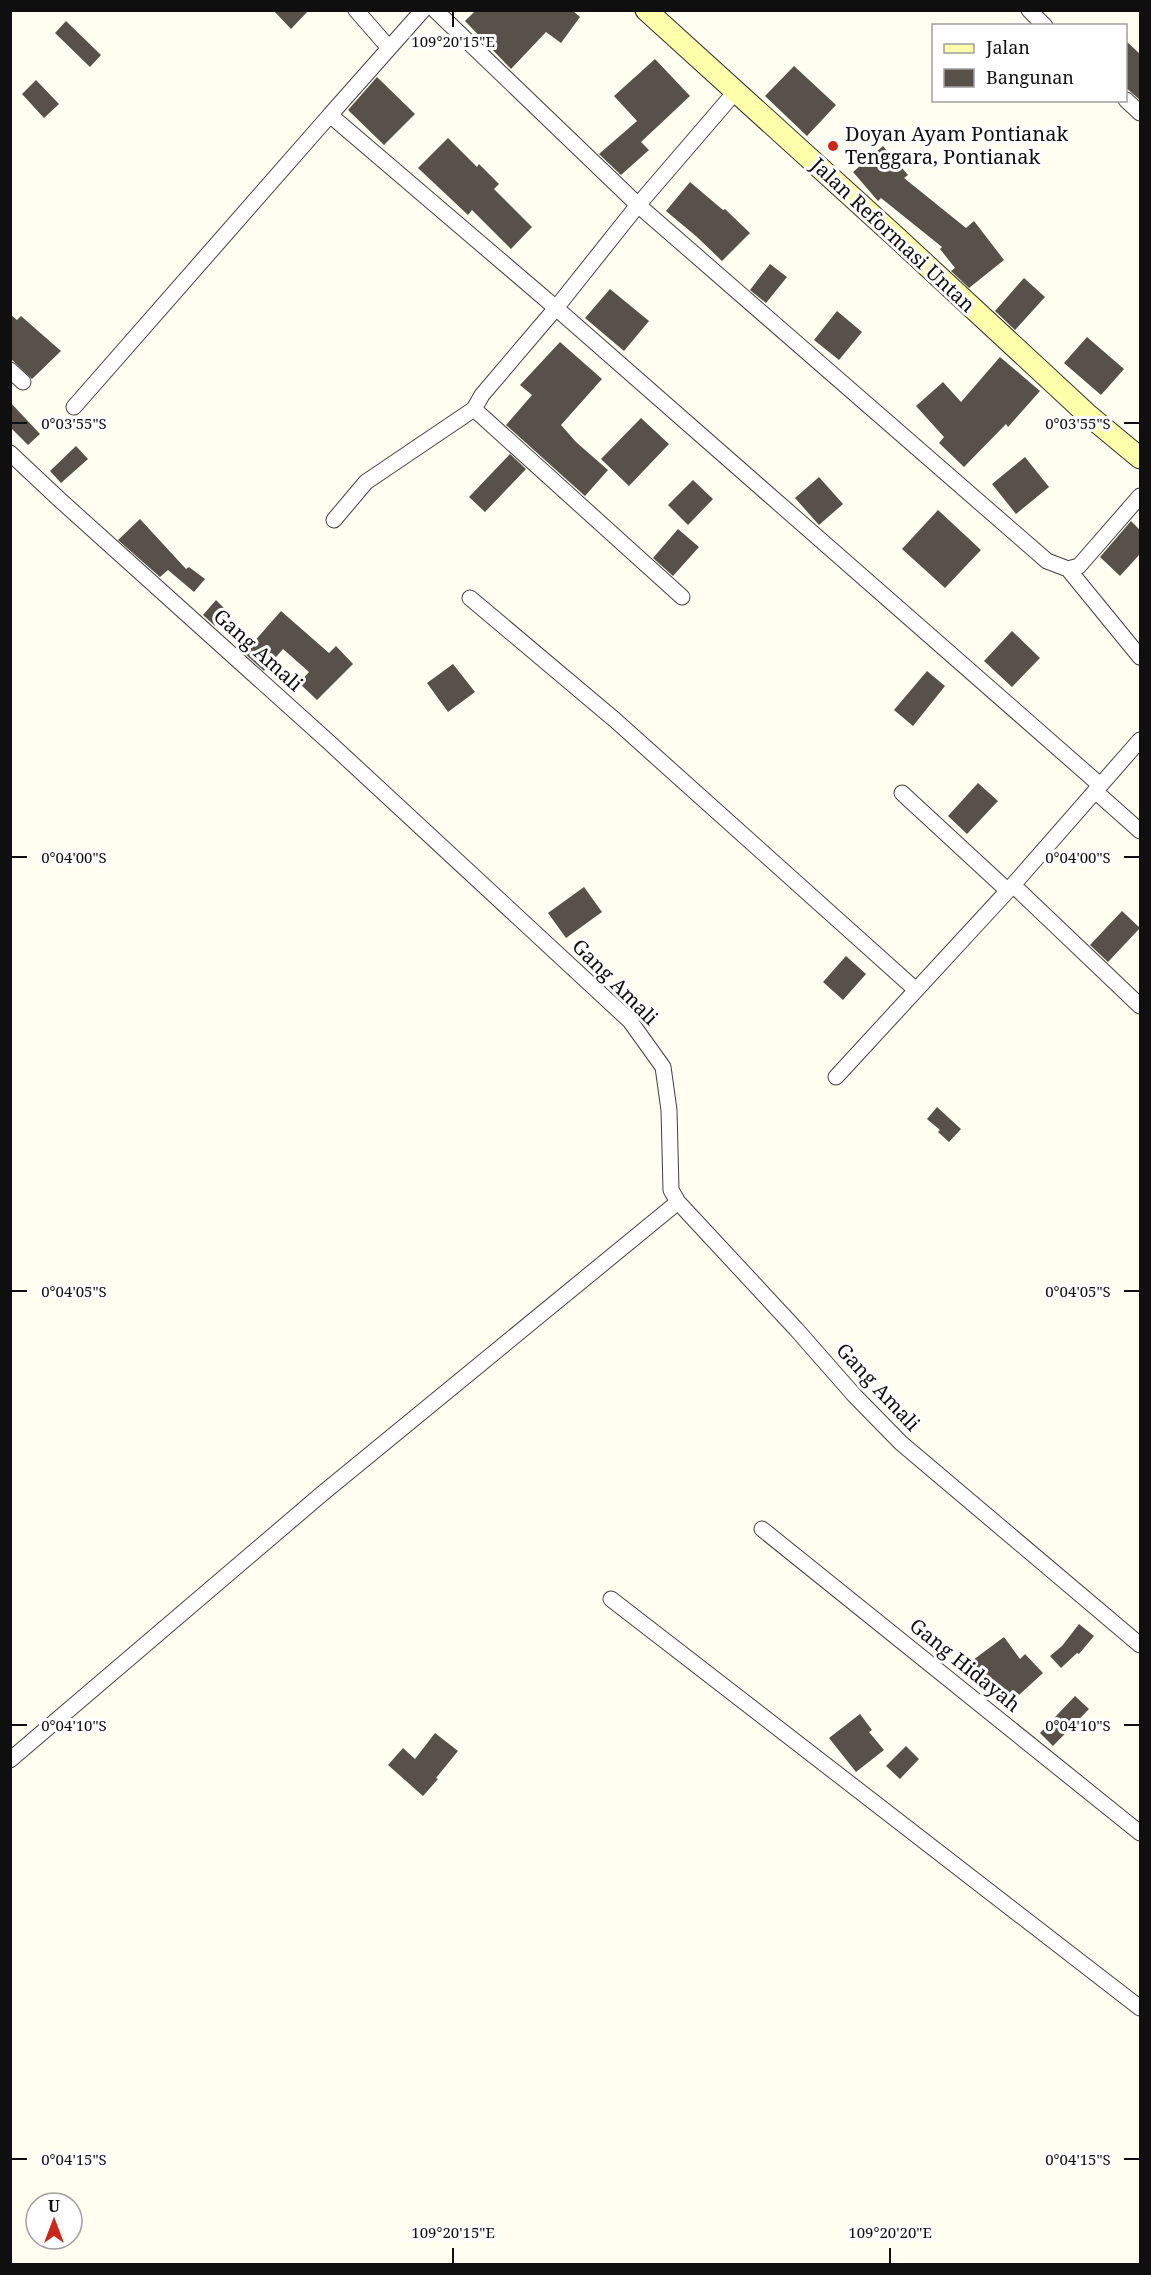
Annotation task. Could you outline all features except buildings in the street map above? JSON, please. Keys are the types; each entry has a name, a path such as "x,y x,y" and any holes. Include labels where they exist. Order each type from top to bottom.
{"street":[{"path":"356,10 389,48"},
{"path":"74,407 423,10"},
{"path":"435,10 638,205 1028,545 1056,566 1068,569 1079,566 1140,496"},
{"name":"Jalan Reformasi Untan","path":"646,10 1087,414 1140,458"},
{"path":"1029,10 1043,24"},
{"path":"334,520 366,482 474,409 482,395 556,308 638,205 736,91"},
{"path":"1127,102 1140,113"},
{"path":"330,115 556,308 1098,788 1140,831"},
{"path":"10,370 23,382"},
{"path":"474,409 682,597"},
{"name":"Gang Amali","path":"10,453 340,752 630,1021 663,1067 669,1110 671,1190 678,1202 854,1395 901,1443 1140,1645"},
{"path":"1068,569 1140,657"},
{"path":"470,598 624,727 916,990"},
{"path":"836,1077 1010,888 1140,740"},
{"path":"902,794 1140,1006"},
{"path":"10,1760 323,1493 678,1202"},
{"name":"Gang Hidayah","path":"762,1529 1140,1833"},
{"path":"611,1599 1140,2008"}],"place":[{"name":"Doyan Ayam Pontianak Tenggara, Pontianak","path":"833,146"}]}
